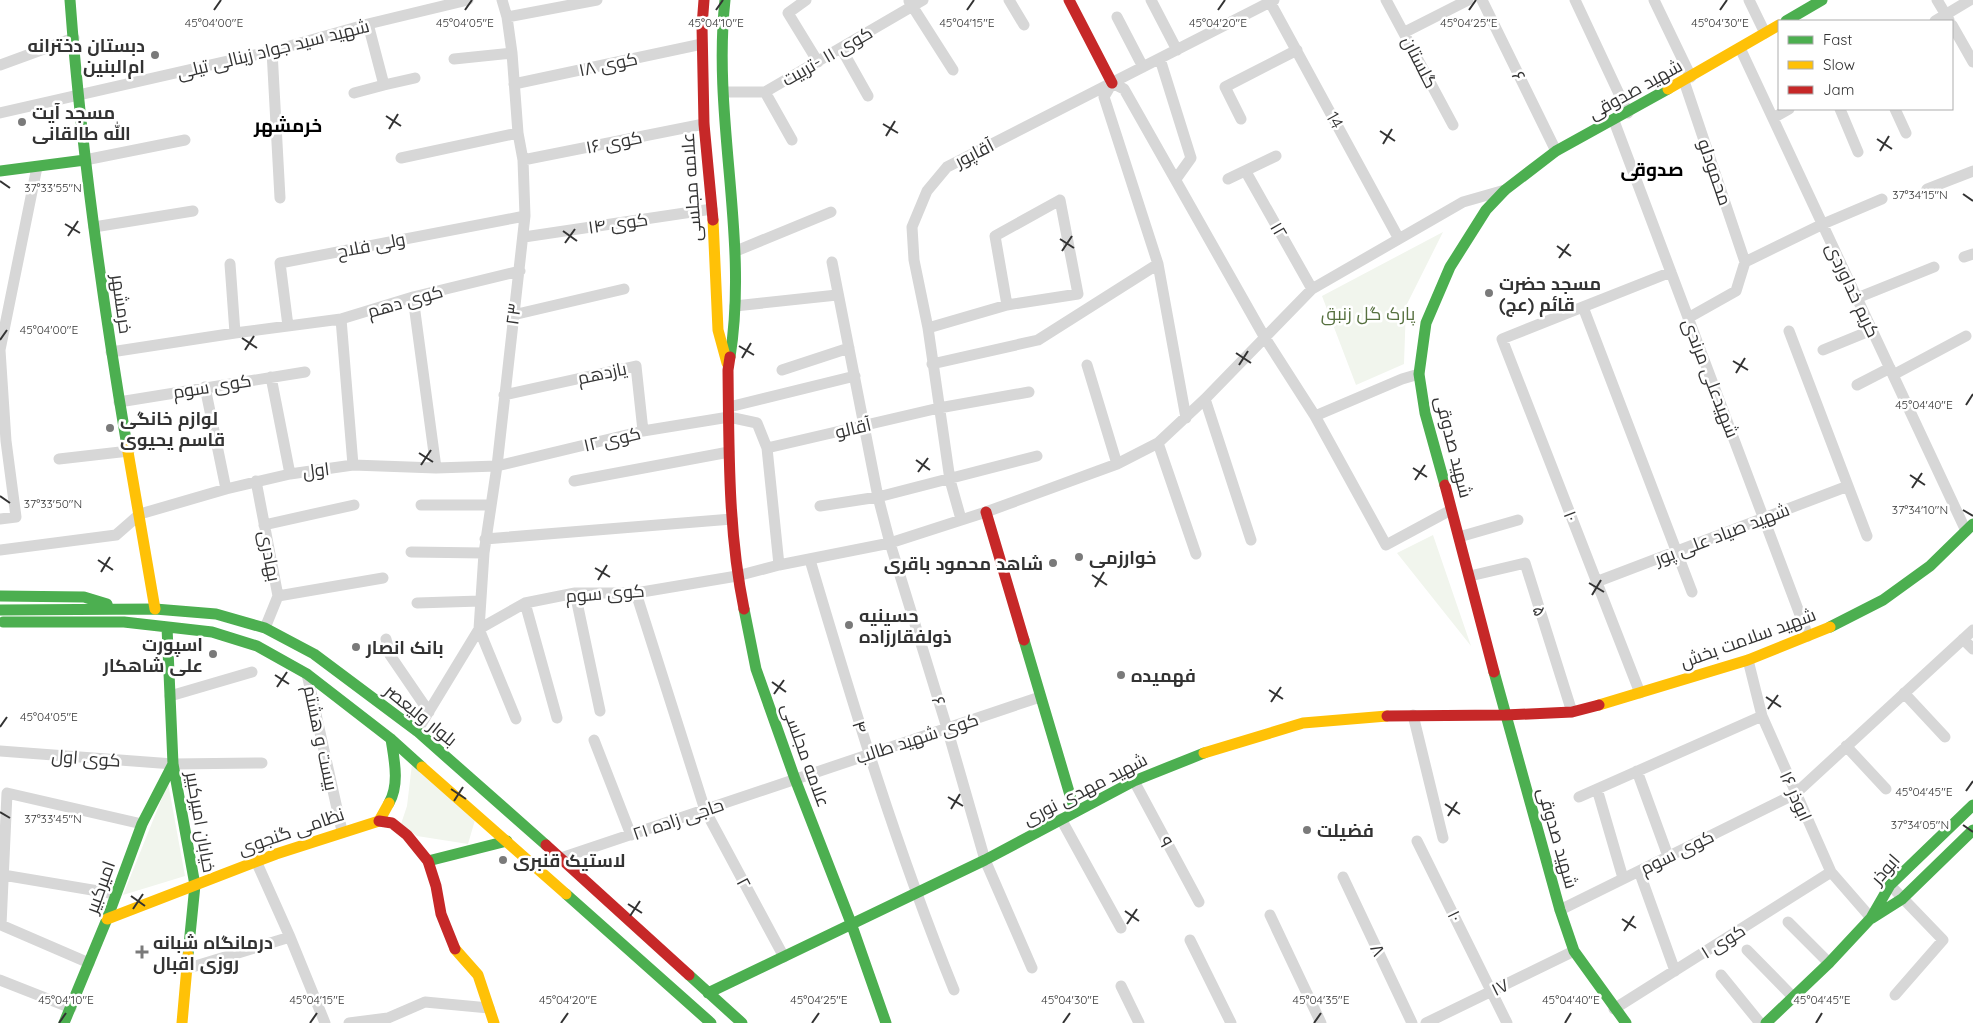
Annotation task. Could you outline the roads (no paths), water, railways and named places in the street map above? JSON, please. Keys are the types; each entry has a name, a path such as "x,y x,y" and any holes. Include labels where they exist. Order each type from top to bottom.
{"main road":[{"name":"خرمشهر","path":"70,0 77,97 111,352 155,610"},
{"name":"علامه مجلسی","path":"704,0 702,26 704,124 712,209 718,330 728,370"},
{"name":"علامه مجلسی","path":"725,0 722,27 724,92 736,251 734,333 728,370 729,452 737,576 756,669 795,778 851,923 886,1023"},
{"path":"1069,0 1112,83"},
{"path":"1788,20 1822,0"},
{"name":"شهید صدوقی","path":"1626,1023 1614,1009 1574,951 1560,910 1505,715 1470,576 1425,413 1419,374 1426,323 1450,267 1486,210 1505,190 1556,151 1614,121 1778,26"},
{"path":"703,92 724,92"},
{"path":"0,172 85,160"},
{"path":"986,512 1075,812"},
{"name":"شهید سلامت بخش","path":"1505,715 1572,712 1748,660 1808,636 1883,600 1930,566 1970,528"},
{"path":"0,596 84,597 124,609"},
{"name":"بلوار ولیعصر","path":"0,610 124,609 216,614 265,628 314,654 417,731 561,858 742,1023"},
{"path":"0,622 124,622 212,632 257,646 307,674 391,739 711,1023"},
{"path":"0,634 84,632 124,622"},
{"name":"خیابان امیرکبیر","path":"167,627 173,764 195,885 189,968 182,1023"},
{"name":"شهید مهدی نوری","path":"708,993 985,860 1134,781 1209,751 1303,722 1413,714 1505,715"},
{"path":"391,739 396,771 392,798 379,821 392,823 407,835 428,861 436,886 441,914 456,950 478,975 494,1023"},
{"name":"امیرکبیر","path":"64,1023 107,919 142,824 173,764"},
{"name":"ابوذر","path":"1766,1023 1829,963 1871,918 1890,885 1973,805"},
{"name":"نظامی گنجوی","path":"107,919 256,861 342,831 379,821"},
{"name":"ابوذر","path":"1871,918 1902,899 1973,830"},
{"path":"428,861 507,840"}],"street":[{"name":"شهید سید جواد زینالی تیلی","path":"0,114 272,50 468,0"},
{"name":"۲۳","path":"479,630 485,539 496,466 525,216 523,160 518,133 512,54 507,17 502,0"},
{"path":"507,17 596,0"},
{"path":"806,0 788,13 818,62"},
{"name":"کوی ۱۱ -تربیت","path":"724,92 765,92 841,48 910,3 924,0"},
{"path":"1009,0 1024,25"},
{"name":"گلستان","path":"1386,0 1405,32 1453,125"},
{"path":"1405,32 1468,0"},
{"name":"۶","path":"1482,0 1556,151"},
{"path":"1575,0 1628,113"},
{"path":"1654,0 1688,79"},
{"path":"1749,0 1765,33"},
{"path":"1936,0 1949,20 1970,0"},
{"name":"آقاپور","path":"961,519 950,480 928,328 914,260 912,227 927,191 947,167 1272,1"},
{"name":"14","path":"1272,1 1296,50 1400,239"},
{"path":"1156,2 1177,50"},
{"path":"910,3 953,70"},
{"path":"1117,17 1143,67"},
{"path":"368,24 384,85"},
{"path":"1953,27 1973,62"},
{"path":"0,65 74,38"},
{"name":"کوی ۱۸","path":"514,84 702,44"},
{"path":"841,48 868,96"},
{"name":"کریم خداوردی","path":"1740,48 1892,372 1970,528"},
{"path":"272,50 280,198"},
{"path":"1241,119 1224,87 1296,50"},
{"path":"454,59 512,54"},
{"path":"1160,59 1191,158 1176,179"},
{"path":"354,93 416,78"},
{"name":"محمودلو","path":"1688,79 1745,262"},
{"path":"1186,418 1158,264 1104,97 1112,83 1124,89 1265,338 1315,416 1386,545 1452,510"},
{"path":"765,92 792,140"},
{"path":"1773,118 1787,110"},
{"path":"1840,110 1858,152"},
{"path":"1895,110 1906,133"},
{"name":"شهیدعلی مرندی","path":"1614,121 1808,636"},
{"name":"کوی ۱۶","path":"523,160 704,124"},
{"path":"401,158 518,133"},
{"path":"85,160 185,140"},
{"path":"1228,179 1276,156"},
{"path":"0,519 16,517 3,441 0,350 38,166"},
{"path":"1927,189 1973,171"},
{"name":"۱۲","path":"1246,172 1312,289"},
{"name":"کوی سوم","path":"479,630 525,603 575,593 636,593 737,576 779,565 890,543 986,512 1118,464 1158,444 1205,399 1312,289 1464,202 1505,190"},
{"path":"1688,318 1736,291 1745,262 1823,224 1882,199"},
{"path":"928,328 1007,305 1078,294 1060,200 995,236 1007,305"},
{"name":"کوی ۱۴","path":"524,236 712,209"},
{"path":"94,228 193,212"},
{"path":"736,251 830,212"},
{"name":"ولی فلاح","path":"288,326 280,263 525,216"},
{"name":"۶","path":"832,262 878,497 985,860"},
{"path":"230,264 235,333"},
{"path":"932,364 1038,340 1158,264"},
{"path":"1857,298 1934,267"},
{"name":"کوی دهم","path":"111,352 341,319 413,297 520,271"},
{"path":"1670,272 1583,307 1692,592"},
{"path":"513,315 624,289"},
{"path":"735,306 837,295"},
{"path":"413,297 436,468"},
{"name":"۱۰","path":"1583,307 1502,339 1640,693"},
{"path":"341,319 353,465"},
{"path":"1823,350 1872,330"},
{"path":"1789,331 1867,536"},
{"path":"1857,385 1892,372 1966,336"},
{"path":"782,370 849,348"},
{"path":"1087,365 1118,464"},
{"name":"یازدهم","path":"504,395 636,366 643,431"},
{"name":"کوی سوم","path":"119,402 305,372"},
{"path":"1315,416 1402,379 1419,374"},
{"name":"کوی ۱۲","path":"496,466 729,412 855,376"},
{"path":"271,377 290,474"},
{"path":"205,387 226,489"},
{"path":"939,408 1029,392"},
{"path":"1205,399 1251,540"},
{"name":"آقالو","path":"767,448 939,408"},
{"path":"729,412 757,423 767,448 779,565"},
{"path":"1158,444 1196,554"},
{"path":"59,459 129,451"},
{"path":"574,481 729,452"},
{"path":"820,506 878,497 950,480 1037,456"},
{"name":"اول","path":"140,514 256,481 353,465 436,468 496,466"},
{"name":"بهادری","path":"256,481 278,596 265,628"},
{"name":"شهید صیاد علی پور","path":"1596,582 1848,486"},
{"path":"264,525 354,505"},
{"path":"421,505 490,505"},
{"path":"0,550 116,535 140,514"},
{"path":"485,539 732,519"},
{"path":"1459,538 1518,520"},
{"path":"412,552 484,553"},
{"name":"۴","path":"810,560 868,754 916,893 954,990"},
{"name":"۵","path":"1470,576 1525,563 1572,712"},
{"path":"278,596 383,578"},
{"path":"575,593 600,711"},
{"name":"۲","path":"636,593 705,810 784,957"},
{"path":"417,603 480,600"},
{"path":"525,603 557,718"},
{"path":"417,731 479,630"},
{"path":"479,630 516,718"},
{"name":"کوی سوم","path":"1560,910 1795,794 1973,630"},
{"path":"386,638 390,655 428,712"},
{"path":"1963,639 1973,649"},
{"name":"۱۶ ابوذر","path":"1748,660 1762,716 1831,872 1871,918"},
{"path":"170,696 252,672"},
{"name":"بیست و هشتم","path":"307,674 342,831"},
{"path":"1904,693 1945,737"},
{"name":"کوی شهید طالب","path":"795,778 1040,697"},
{"path":"1413,714 1443,838"},
{"path":"1579,797 1762,716"},
{"path":"594,740 631,835"},
{"path":"1846,746 1886,789"},
{"name":"کوی اول","path":"0,751 173,764 262,763"},
{"path":"1638,771 1668,856"},
{"name":"۲۱ حاجی زاده","path":"561,858 795,778"},
{"name":"۹","path":"1134,781 1199,902"},
{"path":"1597,789 1623,878"},
{"path":"89,963 1,925 7,793 142,824"},
{"path":"1061,819 1121,928"},
{"name":"۱۰","path":"1417,841 1507,1023"},
{"path":"985,860 1032,968"},
{"path":"256,861 325,1023"},
{"path":"1639,871 1675,971"},
{"name":"کوی ۱","path":"1614,1009 1831,872"},
{"path":"3,875 116,894"},
{"name":"۸","path":"1343,877 1412,1023"},
{"path":"1890,885 1943,940 1895,995"},
{"path":"1270,915 1321,1023"},
{"path":"1788,922 1829,963"},
{"path":"189,968 290,937"},
{"path":"1190,940 1231,1023"},
{"path":"1747,950 1793,997"},
{"name":"۱۷","path":"1426,1023 1574,951"},
{"path":"1721,975 1760,1023"},
{"path":"0,980 71,1008"},
{"path":"1121,986 1139,1023"},
{"path":"349,1023 388,1018 425,1002 489,1008"},
{"path":"691,1006 694,1023"}],"place":[{"name":"دبستان دخترانه ام‌البنین","path":"155,55"},
{"name":"مسجد آیت الله طالقانی","path":"22,122"},
{"name":"مسجد حضرت قائم (عج)","path":"1489,293"},
{"name":"لوازم خانگی قاسم یحیوی","path":"110,428"},
{"name":"خوارزمی","path":"1079,557"},
{"name":"شاهد محمود باقری","path":"1053,563"},
{"name":"حسینیه ذولفقارزاده","path":"849,625"},
{"name":"بانک انصار","path":"356,647"},
{"name":"اسپورت علی شاهکار","path":"213,654"},
{"name":"فهمیده","path":"1121,675"},
{"name":"فضیلت","path":"1307,830"},
{"name":"لاستیک قنبری","path":"503,860"},
{"name":"درمانگاه شبانه روزی اقبال","path":"142,952"}],"district":[{"name":"خرمشهر","path":"288,125"},
{"name":"صدوقی","path":"1652,169"}],"park label":[{"name":"پارک گل زنبق","path":"1368,313"}]}
